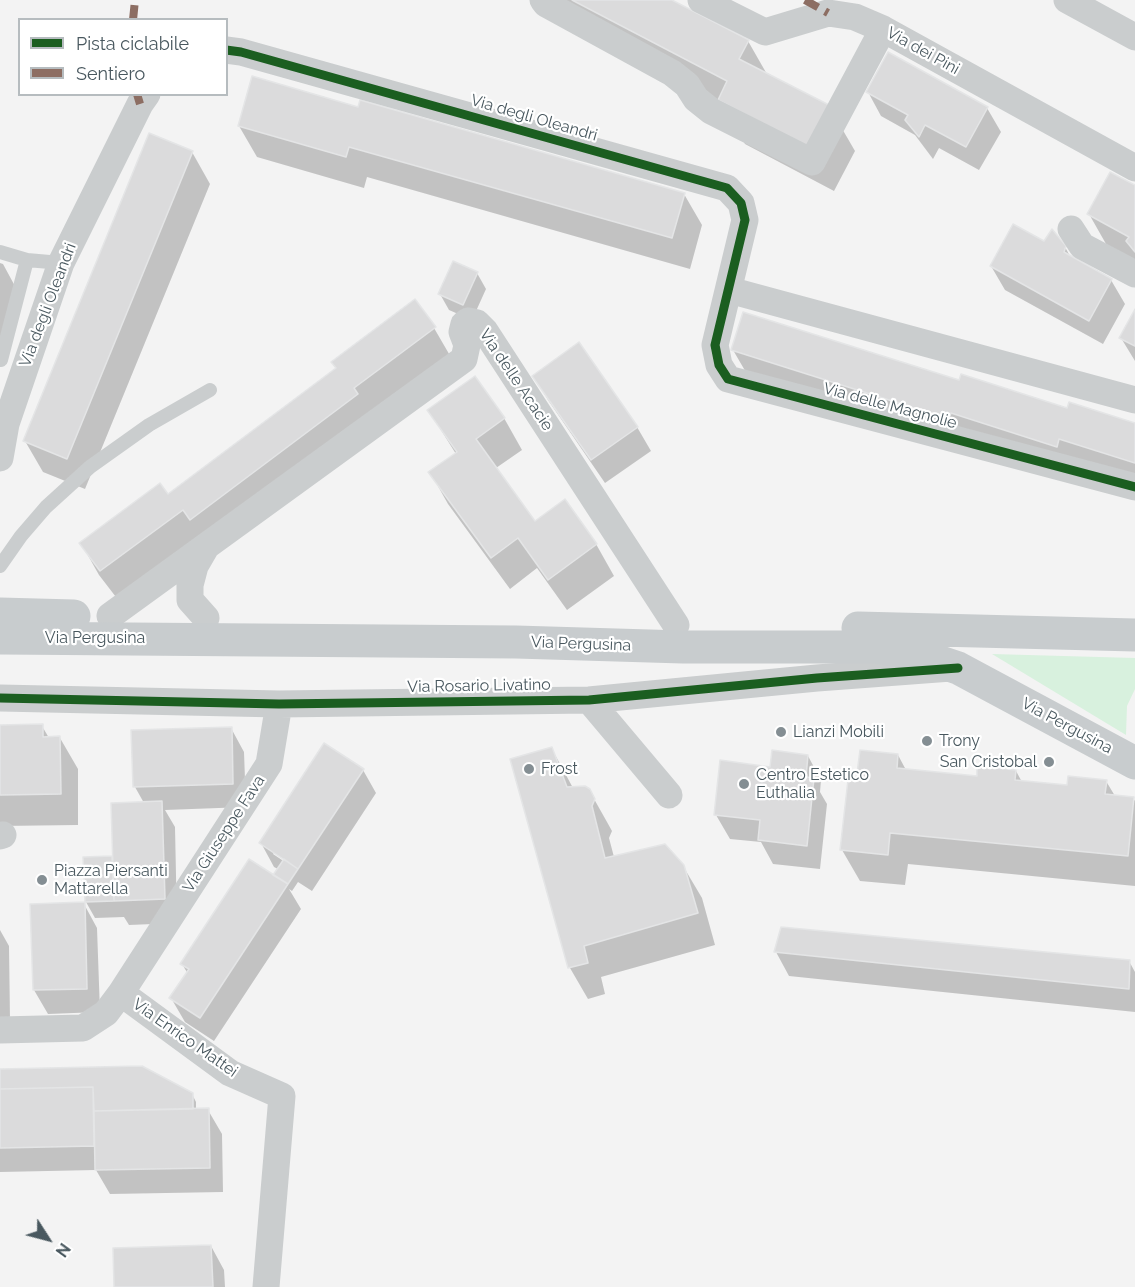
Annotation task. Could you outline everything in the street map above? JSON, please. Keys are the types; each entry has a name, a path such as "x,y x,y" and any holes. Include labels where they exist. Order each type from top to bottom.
{"main road":[{"name":"Via Pergusina","path":"0,614 985,630 1135,635"},
{"name":"Via Pergusina","path":"0,638 516,642 694,647 876,647 916,654 958,668 1135,763"}],"street":[{"path":"543,0 546,4 672,73 687,85 696,99 711,111 812,162 883,29"},
{"name":"Via dei Pini","path":"701,0 765,32 817,6 855,17 883,29 1135,168"},
{"path":"1067,0 1135,37"},
{"name":"Via degli Oleandri","path":"228,50 242,52 727,188 741,203 745,220 729,290"},
{"name":"Via degli Oleandri","path":"0,458 6,424 61,262 146,96"},
{"path":"1071,229 1082,246 1135,274"},
{"path":"729,290 1135,400"},
{"name":"Via delle Magnolie","path":"729,290 716,345 719,365 728,379 1135,487"},
{"name":"Via delle Acacie","path":"209,544 464,359 467,345 462,332 464,324 468,321 477,323 485,331 676,625"},
{"path":"110,616 209,544"},
{"path":"206,618 190,600 190,585 195,566 209,544"},
{"name":"Via Rosario Livatino","path":"0,698 279,704 589,700 817,678 958,668"},
{"path":"589,700 669,795"},
{"name":"Via Giuseppe Fava","path":"0,1030 83,1028 106,1013 269,764 279,704"},
{"name":"Via Enrico Mattei","path":"121,993 230,1073 282,1096 266,1287"}],"lane":[{"path":"0,252 27,260 61,262"},
{"path":"1,360 27,260"},
{"path":"0,566 21,536 46,507 90,467 149,425 210,390"}],"green space":[{"path":"992,654 1135,658 1135,689 1127,706 1126,735"}],"building":[{"path":"572,0 672,0 749,40 739,59 831,106 809,148 718,100 727,81"},
{"path":"888,52 988,107 966,147 925,125 919,137 905,120 908,115 866,92"},
{"path":"252,76 358,107 360,100 685,193 672,238 349,147 346,157 238,126"},
{"path":"149,133 193,151 67,459 23,441"},
{"path":"1110,172 1135,185 1135,252 1126,241 1129,237 1087,214"},
{"path":"1013,224 1044,241 1052,229 1066,246 1064,252 1112,279 1089,321 990,266"},
{"path":"453,261 478,272 463,305 438,294"},
{"path":"415,299 436,327 354,388 358,394 190,520 183,510 100,571 79,543 160,483 168,494 336,368 331,362"},
{"path":"1135,309 1135,346 1119,338"},
{"path":"743,312 959,380 961,374 1067,408 1069,402 1135,423 1135,463 1059,439 1057,447 951,413 949,419 731,350"},
{"path":"579,342 638,427 591,460 532,376"},
{"path":"475,376 505,418 476,439 535,521 565,499 597,544 548,580 518,538 491,558 428,472 457,452 427,410"},
{"path":"43,724 43,737 60,736 61,794 0,795 0,725"},
{"path":"232,727 233,784 133,787 131,730"},
{"path":"324,743 364,769 298,869 259,843"},
{"path":"552,747 567,787 585,786 590,789 595,799 592,806 605,858 665,844 684,865 698,913 584,946 588,963 568,968 510,759"},
{"path":"772,750 808,755 806,777 814,778 807,846 758,840 760,820 714,815 720,760 770,767"},
{"path":"860,750 898,754 897,768 977,776 977,766 1016,770 1015,780 1067,785 1068,776 1107,780 1105,794 1134,797 1128,856 890,833 888,855 840,850 848,780 856,781"},
{"path":"162,801 165,899 114,901 111,803"},
{"path":"112,856 114,901 85,902 83,857"},
{"path":"249,859 288,884 200,1018 169,998 189,969 180,964"},
{"path":"284,859 298,869 288,884 273,875"},
{"path":"85,902 87,989 33,990 30,904"},
{"path":"781,927 1130,960 1129,989 774,952"},
{"path":"142,1066 193,1093 193,1109 94,1111 93,1087 0,1089 0,1069"},
{"path":"93,1087 94,1146 0,1148 0,1089"},
{"path":"209,1108 210,1168 95,1170 94,1111"},
{"path":"211,1245 213,1287 114,1287 113,1248"}],"marked path":[{"path":"133,18 135,0"},
{"path":"805,0 828,13"},
{"path":"138,96 140,104"}],"cycle path":[{"path":"228,50 727,188 741,203 745,220 715,345 719,365 728,379 1135,487"},
{"path":"0,698 279,704 589,700 817,678 958,668"}],"place":[{"name":"Lianzi Mobili","path":"781,732"},
{"name":"Trony","path":"927,741"},
{"name":"San Cristobal","path":"1049,762"},
{"name":"Frost","path":"529,769"},
{"name":"Centro Estetico Euthalia","path":"744,784"},
{"name":"Piazza Piersanti Mattarella","path":"42,880"}]}
